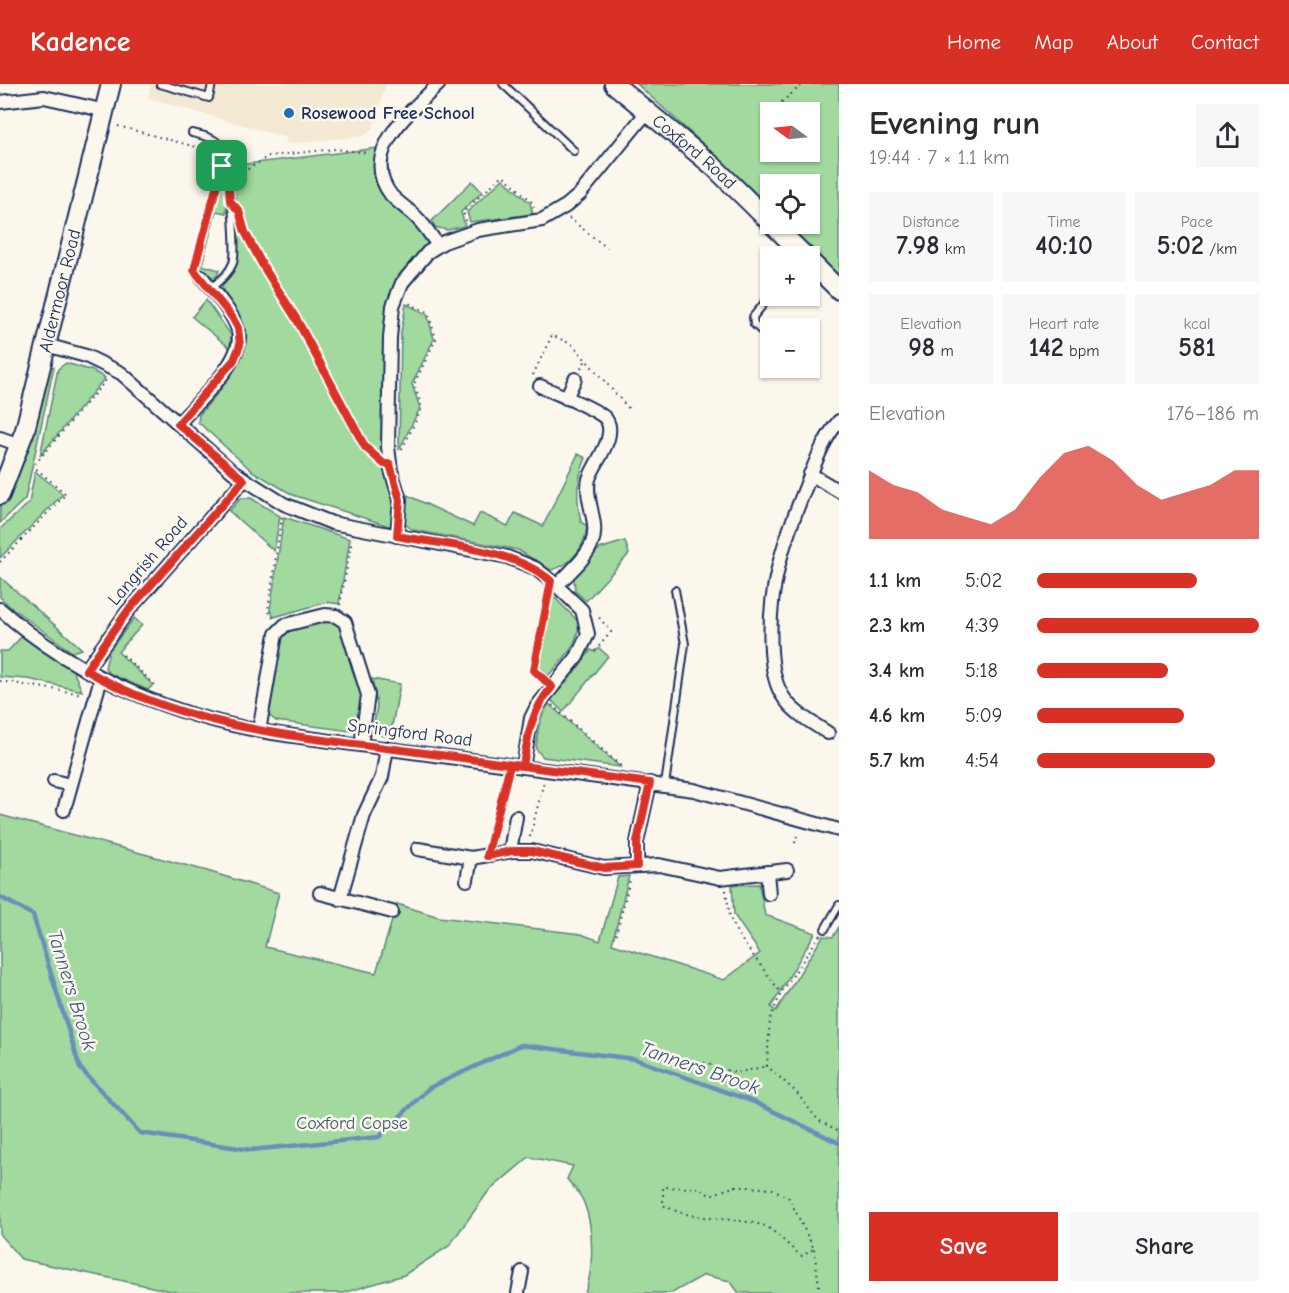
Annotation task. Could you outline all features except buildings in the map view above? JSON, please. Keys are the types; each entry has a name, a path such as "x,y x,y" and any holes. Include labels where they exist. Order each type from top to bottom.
{"street":[{"name":"Aldermoor Road","path":"0,495 20,445 111,84"},
{"path":"438,245 417,218 390,193 382,177 382,156 395,129 439,84"},
{"name":"Coxford Road","path":"614,84 713,166 760,212"},
{"path":"0,102 44,97 104,117"},
{"path":"397,536 400,500 390,467 390,338 396,297 408,272 438,245 470,233 537,221 560,210 580,194 647,112"},
{"name":"Coxford Road","path":"782,234 795,246"},
{"path":"820,271 839,290"},
{"path":"178,424 234,360 240,345 238,328 202,277"},
{"path":"46,345 86,356 115,370 244,480 284,504 332,523 507,557 535,568 554,583 582,610 588,634 577,657 543,697 531,718 523,766"},
{"path":"566,398 575,379"},
{"path":"540,386 604,417 609,434 589,482 588,499 595,531 594,538 587,553 554,583"},
{"path":"828,733 803,717 781,695 775,680 770,640 772,596 777,565 810,474 824,442 839,421"},
{"path":"0,438 20,445"},
{"path":"810,474 839,491"},
{"name":"Langrish Road","path":"86,670 127,612 244,480"},
{"name":"Springford Road","path":"0,609 28,632 86,670 143,698 202,718 259,731 665,785 716,795 839,830"},
{"path":"259,731 276,634 285,625 331,615 341,618 348,628 367,686 368,703 361,745"},
{"path":"63,810 101,678"},
{"path":"340,898 364,815 382,777 387,748"},
{"path":"54,781 70,786"},
{"path":"636,866 637,842 650,783"},
{"path":"510,851 516,817"},
{"path":"418,849 471,858 527,850 597,867 670,867 725,878 788,870"},
{"path":"467,880 471,858"},
{"path":"767,873 770,894"},
{"path":"320,893 392,912"},
{"path":"518,1293 522,1272"}],"lane":[{"path":"160,84 208,98 213,84"},
{"path":"503,84 574,151"},
{"path":"192,133 218,143 223,150 228,172 235,256 228,271 211,289"},
{"path":"760,330 754,324 753,317 762,306"},
{"path":"665,785 685,644 675,590"},
{"path":"825,929 839,905"}],"path":[{"path":"782,102 802,84"},
{"path":"104,117 215,152"},
{"path":"202,277 194,270 222,166 228,172 240,174 269,156 335,149 382,156"},
{"path":"470,233 463,212 504,175 532,202 537,221"},
{"path":"230,201 239,211 245,232 263,266 297,320 365,447 390,467 422,408 414,384 436,339 428,312 396,297"},
{"path":"560,210 608,248"},
{"path":"540,386 531,381 552,335 573,345 630,410"},
{"path":"575,379 586,360"},
{"path":"0,562 66,494 35,465 115,370"},
{"path":"268,610 284,504"},
{"path":"343,597 354,528"},
{"path":"552,687 534,670 554,583"},
{"path":"123,655 155,685 143,698"},
{"path":"0,681 76,692 95,700"},
{"path":"543,697 627,771 626,780"},
{"path":"487,856 510,765"},
{"path":"527,850 547,770"},
{"path":"616,935 636,866"},
{"path":"725,878 730,918 738,935 781,993"},
{"path":"767,1066 770,1020 781,993 825,929"},
{"path":"698,1061 736,1073 767,1066"},
{"path":"767,1066 796,1092 818,1120 839,1131"},
{"path":"814,1249 802,1256 789,1248 765,1225 680,1215 663,1205 663,1187 697,1188 710,1195 736,1186 773,1189 789,1198 814,1249 820,1293"}],"shaded area":[{"name":"Rosewood Free School","path":"151,84 386,84 373,128 364,136 286,144 287,138 148,98"}],"green space":[{"path":"637,84 839,84 839,279 820,260 820,246 805,246 793,234 820,234 820,174 760,174 760,200"},
{"path":"377,148 375,164 380,189 395,208 428,235 431,241 399,280 386,312 397,506 395,522 389,526 293,495 252,471 198,422 199,415 234,371 243,346 240,318 222,286 234,271 238,250 230,166"},
{"path":"223,170 227,196 226,213 216,211 202,265 219,270 217,276 209,276 196,269"},
{"path":"503,179 530,203 533,214 470,222 467,212"},
{"path":"472,181 482,192 461,212 465,226 447,230 435,227 432,221"},
{"path":"206,300 231,335 230,348 192,317"},
{"path":"406,304 427,314 434,339 412,384 420,408 399,450 401,332"},
{"path":"66,363 93,371 105,378 40,456 58,369"},
{"path":"47,366 54,367 25,499 0,523 0,507"},
{"path":"578,454 586,458 580,474 578,505 581,522 587,526 586,534 576,554 558,568 551,570 518,550 413,530 405,524 407,495 473,526 480,513 508,526 515,513 543,526"},
{"path":"35,471 63,494 0,558 0,529 29,503"},
{"path":"241,498 251,498 280,516 274,551 229,511"},
{"path":"284,517 350,539 339,604 327,602 274,617 270,610"},
{"path":"625,541 629,554 586,601 575,591 574,578 599,549"},
{"path":"0,577 82,649 72,652 8,605 0,597"},
{"path":"550,593 578,621 578,630 573,645 546,678 536,670"},
{"path":"134,618 142,625 118,652 153,685 148,690 110,674 105,668 109,651"},
{"path":"329,620 340,625 345,634 362,695 358,732 276,721 266,713 277,641 285,631"},
{"path":"23,635 71,666 82,691 28,679 0,677 0,651 8,651"},
{"path":"599,648 608,656 563,712 551,700 591,650 595,652"},
{"path":"372,679 400,684 390,737 380,735 373,728 377,706"},
{"path":"549,704 620,767 543,757 536,749 537,737 541,720"},
{"name":"Coxford Copse","path":"0,815 207,871 279,893 265,947 376,973 397,904 439,917 581,934 600,941 618,877 629,876 612,944 724,980 760,953 734,915 732,885 759,884 765,915 815,933 771,1007 776,1011 823,936 833,937 839,927 839,1293 739,1293 730,1281 704,1275 672,1293 585,1293 591,1260 590,1224 583,1200 567,1179 573,1166 529,1157 488,1192 449,1246 404,1275 343,1293 180,1293 21,1259 0,1235"}],"waterway":[{"name":"Tanners Brook","path":"0,897 33,915 80,1068 140,1133 251,1150 379,1137 429,1088 521,1045 635,1059 754,1102 839,1143"}],"place":[{"name":"Rosewood Free School","path":"289,113"}],"route":[{"path":"222,166 194,270 202,277 232,317 238,328 240,345 234,360 178,424 244,480 127,612 109,634 86,670 160,705 247,730 442,755 523,766 547,770 650,783 638,834 637,866 604,868 523,850 487,856 510,765 523,766 531,718 552,687 534,670 551,581 535,568 507,557 397,536 401,513 400,500 390,464 384,464 365,447 297,320 263,266 245,232 239,211 230,201 228,172 225,172 222,166"}]}
